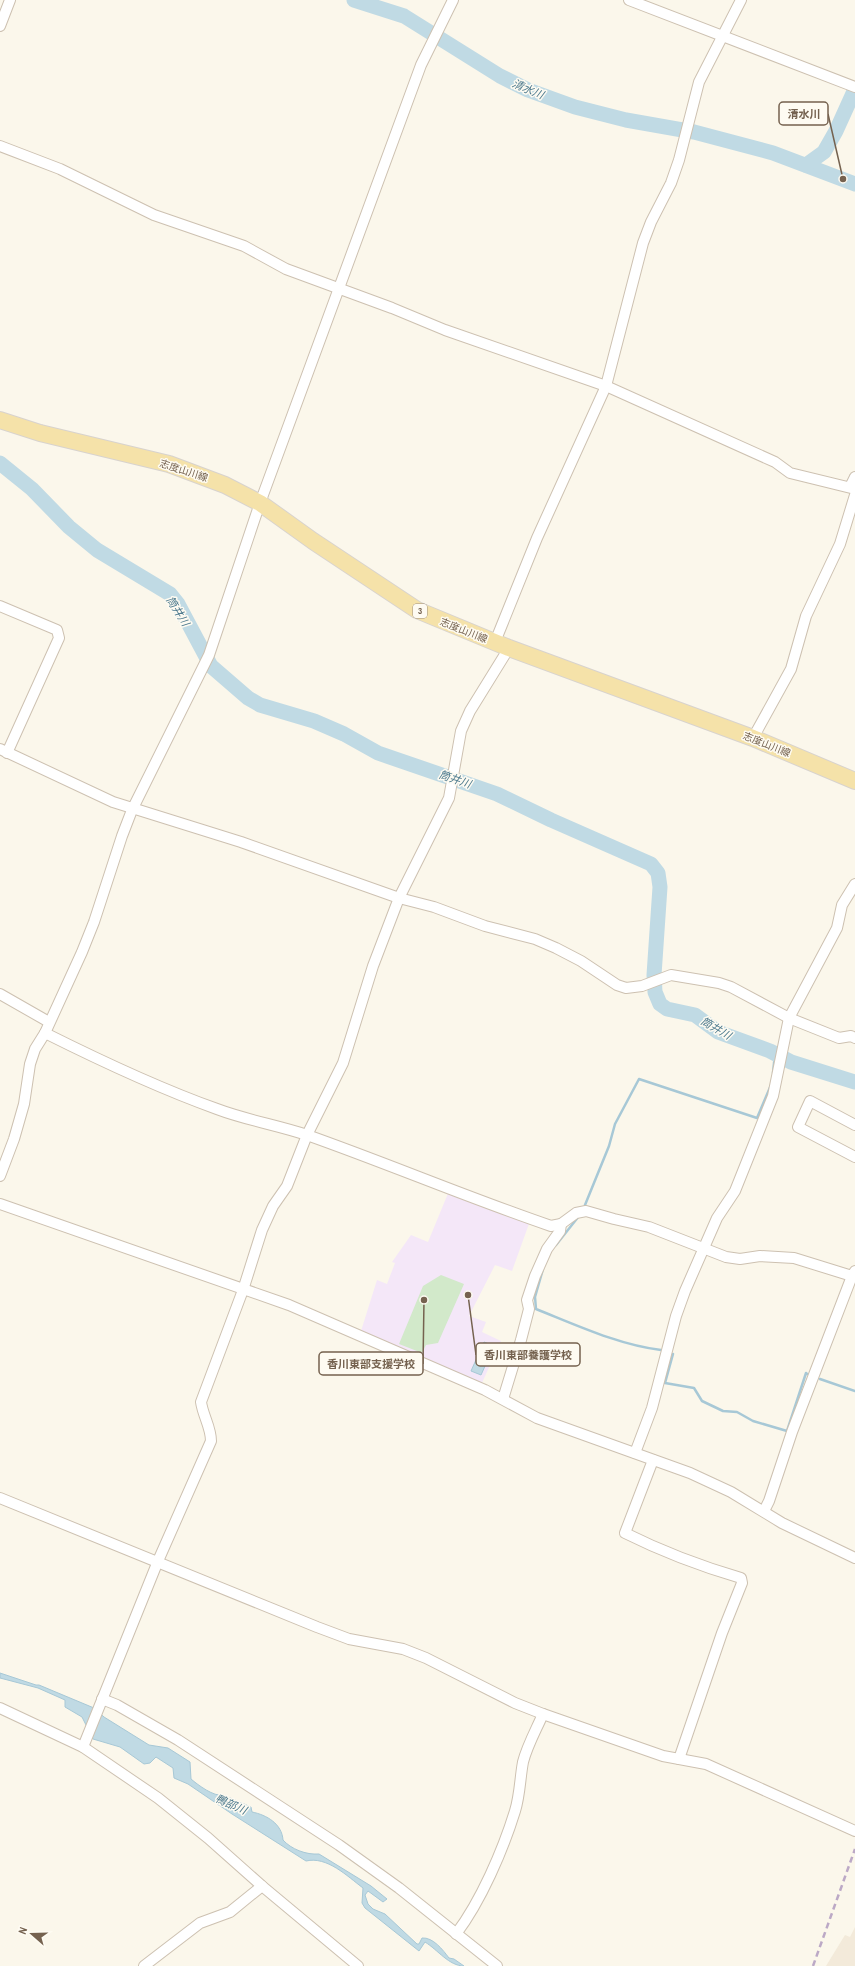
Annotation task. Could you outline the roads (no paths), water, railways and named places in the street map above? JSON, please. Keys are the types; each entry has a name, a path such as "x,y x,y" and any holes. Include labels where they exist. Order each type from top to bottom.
{"main road":[{"name":"志度山川線","path":"0,420 40,433 182,468 225,485 260,504 417,610 502,645 754,738 855,781"}],"street":[{"path":"0,26 10,0"},
{"path":"0,1176 14,1139 24,1104 30,1064 35,1048 45,1032 94,922 132,810 209,655 260,504 421,65 453,0"},
{"path":"629,0 852,85"},
{"path":"84,1744 158,1561 211,1441 211,1430 203,1413 201,1402 243,1290 262,1230 273,1206 287,1186 307,1135 343,1063 371,973 399,898 449,798 461,731 502,645 534,545 606,386 643,243 651,222 671,183 685,137 699,82 741,0"},
{"path":"0,146 60,169 154,215 244,246 286,269 452,332 606,386 775,462 790,473 853,490"},
{"path":"754,738 791,669 806,616 840,544 855,477"},
{"path":"0,606 57,630 59,638 4,751 132,810 241,842 399,898 434,907 485,926 535,939 582,961 617,985 626,988 642,986 671,975 731,987 789,1018 839,1038 851,1036 855,1038"},
{"path":"636,1453 652,1408 676,1316 717,1218 735,1191 774,1096 789,1018 837,928 842,905 855,884"},
{"path":"0,994 49,1022"},
{"path":"45,1032 106,1064 216,1109 271,1123 307,1135 551,1226 561,1224 576,1213 586,1211 614,1220 648,1227 726,1257 740,1259 760,1256 794,1258 854,1274 792,1432 764,1512"},
{"path":"855,1126 810,1101 798,1127 855,1157"},
{"path":"0,1204 289,1305 336,1324 503,1399 537,1418 636,1453 731,1492 802,1534 855,1558"},
{"path":"503,1399 529,1309 527,1300 535,1276 548,1249 560,1231 561,1224"},
{"path":"653,1460 625,1533 661,1551 695,1564 741,1578 742,1583 722,1633 679,1759"},
{"path":"0,1498 342,1637 402,1650 426,1658 515,1703 543,1714 663,1756 706,1764 855,1831"},
{"path":"101,1702 117,1705 178,1740 339,1845 399,1888 497,1966"},
{"path":"0,1708 84,1744 158,1798 208,1838 262,1886 358,1966"},
{"path":"456,1934 470,1914 505,1840 516,1810 525,1756 543,1714"},
{"path":"144,1966 200,1923 230,1912 262,1886"}],"water":[{"path":"484,1342 494,1346 481,1375 471,1371"},
{"name":"鴨部川","path":"0,1673 39,1685 94,1708 104,1717 149,1745 168,1748 190,1762 191,1779 206,1790 215,1794 223,1795 251,1807 252,1812 263,1815 273,1821 280,1829 283,1840 294,1849 319,1854 371,1886 387,1899 383,1902 368,1891 365,1895 368,1904 373,1909 385,1914 417,1944 419,1944 422,1938 426,1938 434,1942 449,1958 454,1959 464,1966 448,1961 425,1942 419,1951 365,1908 362,1903 363,1888 336,1868 322,1861 306,1861 188,1784 174,1778 173,1768 156,1757 150,1763 144,1764 120,1747 93,1739 82,1717 65,1707 65,1700 38,1688 0,1678"}],"waterway":[{"name":"清水川","path":"354,0 404,16 500,76 528,90 575,107 626,120 694,132 773,153 855,184"},
{"path":"806,165 824,152 836,131 855,89"},
{"name":"筒井川","path":"0,463 32,489 69,527 97,550 170,594 178,604 211,666 248,698 260,705 314,721 344,734 378,753 497,794 551,820 651,864 658,873 660,887 654,975 655,992 660,1004 667,1009 695,1015 718,1032 770,1051 791,1062 855,1082"},
{"path":"773,1073 775,1054"},
{"path":"585,1205 609,1146 615,1124 639,1079 757,1118 771,1085"},
{"path":"556,1245 579,1216"},
{"path":"543,1269 535,1297 536,1309 582,1328 629,1344 661,1350"},
{"path":"673,1354 665,1383 694,1388 702,1401 723,1411 737,1412 753,1421 787,1431 806,1373 807,1374"},
{"path":"820,1379 855,1391"}],"railway":[{"path":"813,1966 855,1849"}],"place":[{"name":"清水川","path":"843,179"},
{"name":"香川東部養護学校","path":"468,1295"},
{"name":"香川東部支援学校","path":"424,1300"}]}
